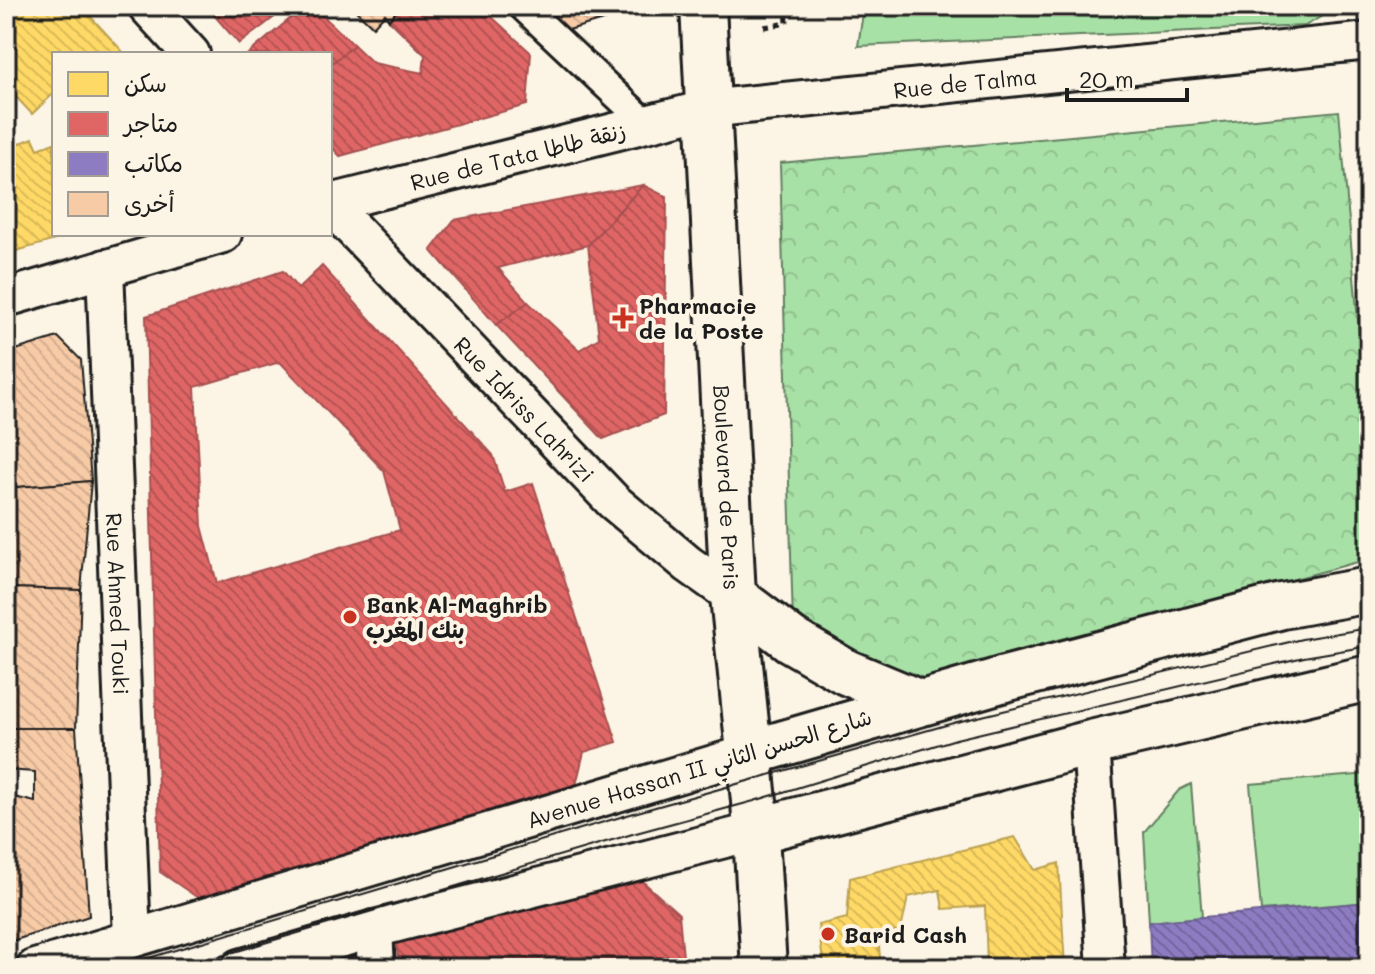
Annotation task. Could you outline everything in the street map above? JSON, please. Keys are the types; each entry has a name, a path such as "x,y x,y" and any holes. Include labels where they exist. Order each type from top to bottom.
{"main road":[{"name":"Boulevard de Paris","path":"703,6 733,596 750,753 764,968"},
{"name":"Avenue Hassan II شارع الحسن الثاني","path":"750,753 920,703 1282,606 1369,590"},
{"path":"733,596 791,640 832,664 920,703"},
{"path":"756,831 1091,743 1369,678"}],"street":[{"path":"147,6 189,52"},
{"path":"522,6 646,123"},
{"name":"Rue de Talma","path":"706,109 1369,41"},
{"name":"Rue de Tata زنقة طاطا","path":"332,203 706,109"},
{"name":"Rue Idriss Lahrizi","path":"332,206 614,502 688,564 733,596"},
{"path":"6,298 216,236"},
{"name":"Rue Ahmed Touki","path":"105,268 132,939"},
{"path":"1091,743 1106,968"},
{"name":"Avenue Hassan II شارع الحسن الثاني","path":"35,968 750,753"},
{"path":"240,968 374,929 756,831"},
{"path":"374,929 376,968"}],"path":[{"path":"764,27 787,23 786,6"}],"green space":[{"path":"864,6 1339,6 1305,26 858,46"},
{"path":"1339,111 1369,442 1369,559 910,682 793,625 780,163"},
{"path":"1369,774 1369,902 1261,911 1250,784"},
{"path":"1191,784 1202,917 1149,922 1144,832 1179,790"}],"building: سكن":[{"path":"6,6 81,6 123,52 52,52 52,95 32,114 6,86"},
{"path":"33,138 38,149 52,144 52,236 69,236 6,254 6,156 15,145"},
{"path":"1015,837 1035,870 1059,863 1065,968 987,968 985,906 943,909 940,890 908,897 901,930 878,936 881,968 824,968 818,925 847,918 850,878"}],"building: متاجر":[{"path":"206,6 289,6 239,44"},
{"path":"305,6 330,6 321,14 354,45 332,63 332,52 250,52"},
{"path":"401,6 480,6 531,53 527,105 340,156 332,147 332,63 354,45 373,63 423,73 425,55 389,20"},
{"path":"643,185 667,197 664,415 603,439 496,325 528,302 579,350 599,338 588,245"},
{"path":"643,185 588,245 498,268 528,302 496,325 431,250 454,220"},
{"path":"322,266 493,455 505,492 533,483 617,742 584,752 576,785 198,898 160,872 146,316 283,271 298,289","holes":["280,362 384,471 400,530 217,583 202,526 195,387"]},
{"path":"630,870 679,914 684,968 400,968 394,930"},
{"path":"364,954 365,968 313,968"}],"building: مكاتب":[{"path":"1369,902 1369,968 1151,968 1149,922"}],"building: أخرى":[{"path":"351,6 401,6 389,20 385,14 373,27"},
{"path":"540,6 627,6 627,13 565,31"},
{"path":"58,337 81,360 91,481 6,488 6,353"},
{"path":"91,481 81,590 6,588 6,488"},
{"path":"6,588 81,590 76,728 6,728"},
{"path":"6,728 76,728 89,916 6,943 6,795 35,802 35,772 6,770"}],"tram line":[{"path":"115,968 634,813 957,722 1302,639 1369,628"},
{"path":"180,968 956,739 1304,657 1369,646"}],"place":[{"name":"Pharmacie de la Poste","path":"623,318"},
{"name":"Bank Al-Maghrib بنك المغرب","path":"350,617"},
{"name":"Barid Cash","path":"828,934"}]}
